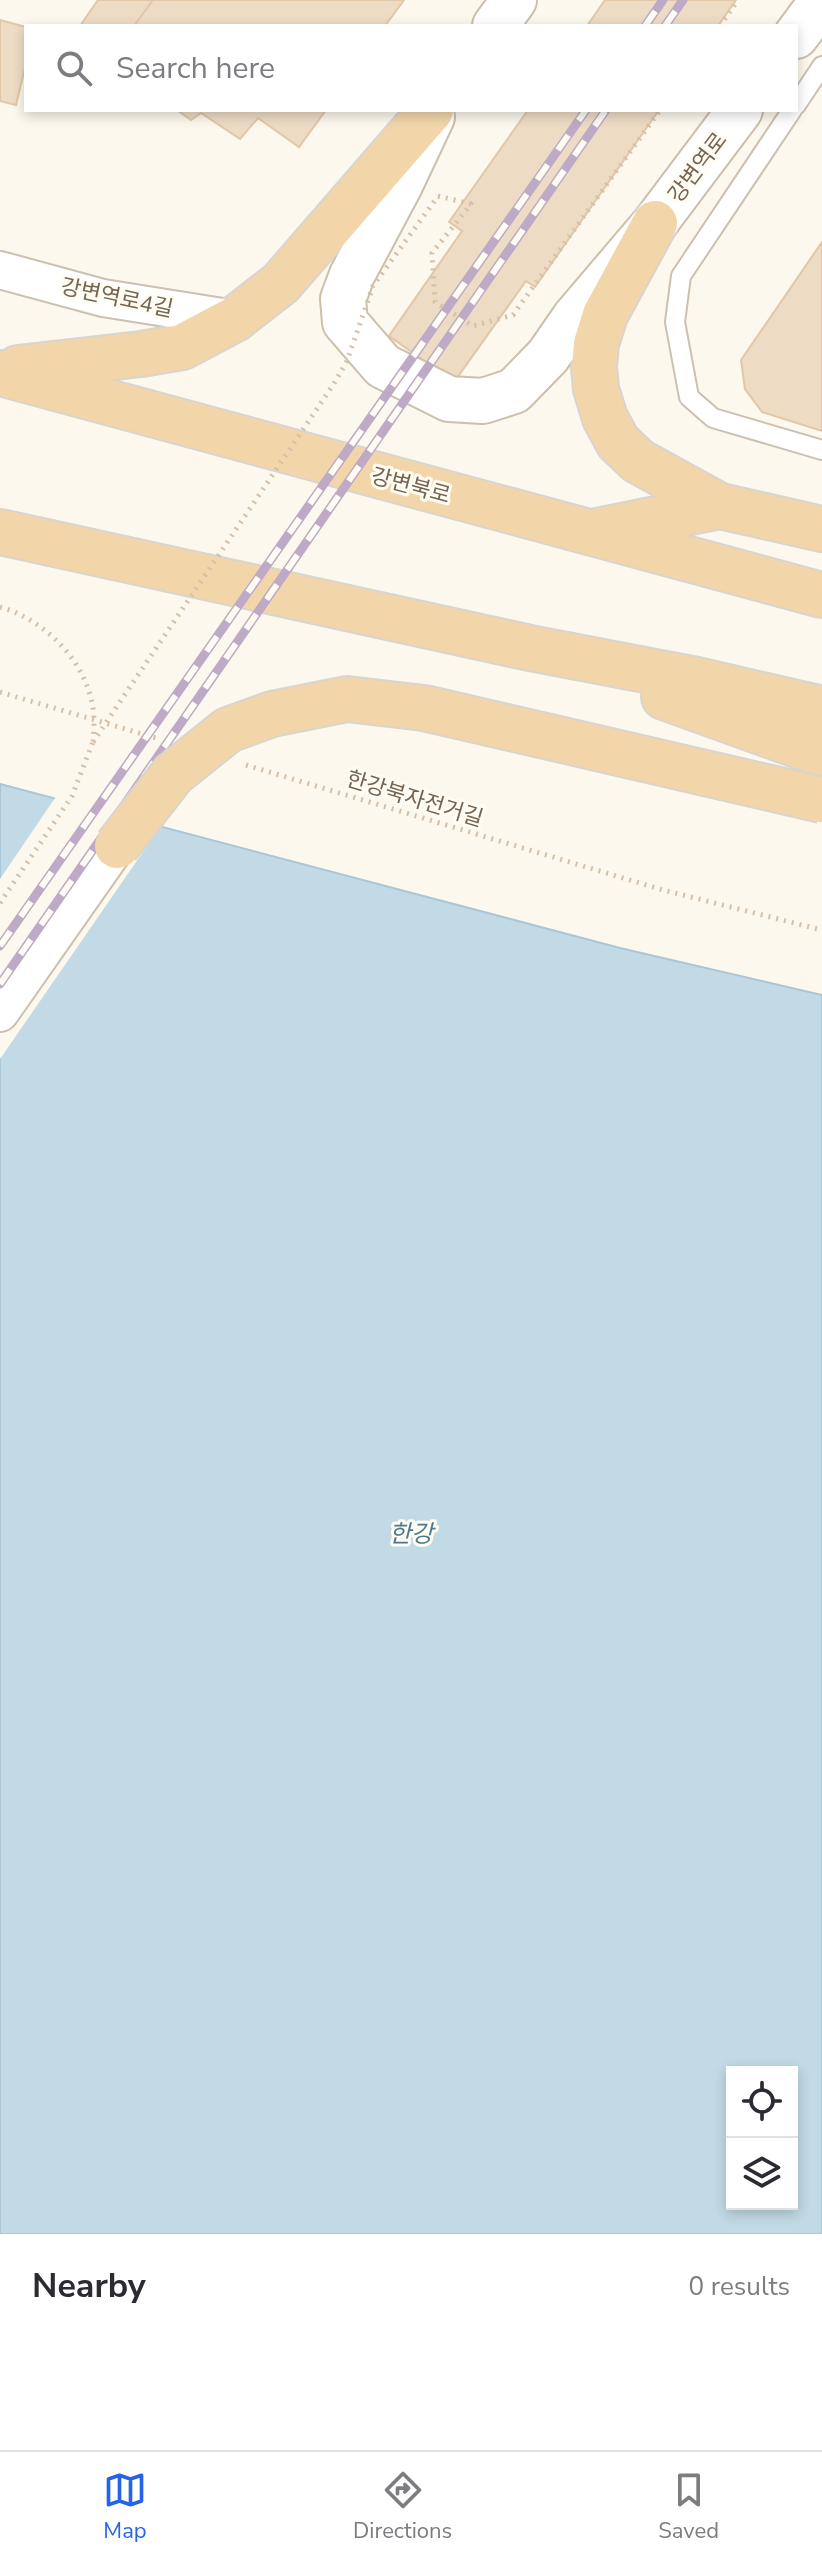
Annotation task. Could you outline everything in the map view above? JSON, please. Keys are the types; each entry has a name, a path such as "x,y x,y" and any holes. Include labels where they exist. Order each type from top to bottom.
{"highway":[{"path":"0,371 182,347 235,319 281,283 431,112"},
{"path":"655,223 605,315 596,344 596,389 605,418 618,442 638,461 720,506 822,529"},
{"name":"강변북로","path":"0,371 822,595"},
{"path":"587,533 720,506"},
{"path":"13,538 530,648 692,679 822,709"},
{"path":"530,648 822,754"},
{"path":"117,846 173,774 228,730 272,714 347,699 424,708 822,800"}],"main road":[{"path":"496,24 514,0"},
{"path":"798,33 822,1"},
{"name":"강변역로","path":"432,112 400,185 352,275 343,299 345,322 383,366 449,399 483,401 514,391 548,356 575,317 655,223 738,112"}],"street":[{"name":"강변역로4길","path":"0,270 103,298 235,319"},
{"path":"0,1013 117,846"}],"lane":[{"path":"798,102 822,66"},
{"path":"791,112 681,276 675,322 689,397 713,418 822,450"}],"path":[{"path":"721,24 738,0"},
{"path":"0,903 72,796 93,742 335,382 347,361 373,286 438,196 471,204 432,253 435,302 473,326 513,315 659,112"},
{"path":"0,607 31,620 60,643 78,671 92,703 93,742"},
{"path":"0,692 166,741"},
{"name":"한강북자전거길","path":"241,763 663,890 822,930"}],"water":[{"name":"한강","path":"0,784 620,948 822,995 822,2234 0,2234"}],"pier":[{"path":"57,795 163,823 0,1059 0,879"}],"building":[{"path":"98,0 153,0 135,24 81,24"},
{"path":"153,0 404,0 386,24 135,24"},
{"path":"605,0 736,0 719,24 588,24"},
{"path":"0,20 24,26 24,72 16,105 0,101"},
{"path":"180,112 325,112 299,147 258,118 240,139 201,113 191,120"},
{"path":"527,112 658,112 535,287 526,281 454,382 389,336 462,231 449,222"},
{"path":"822,242 822,431 762,412 745,389 741,360"}],"railway":[{"path":"646,24 663,0"},
{"path":"666,24 683,0"},
{"path":"0,946 585,112"},
{"path":"0,984 605,112"}]}
